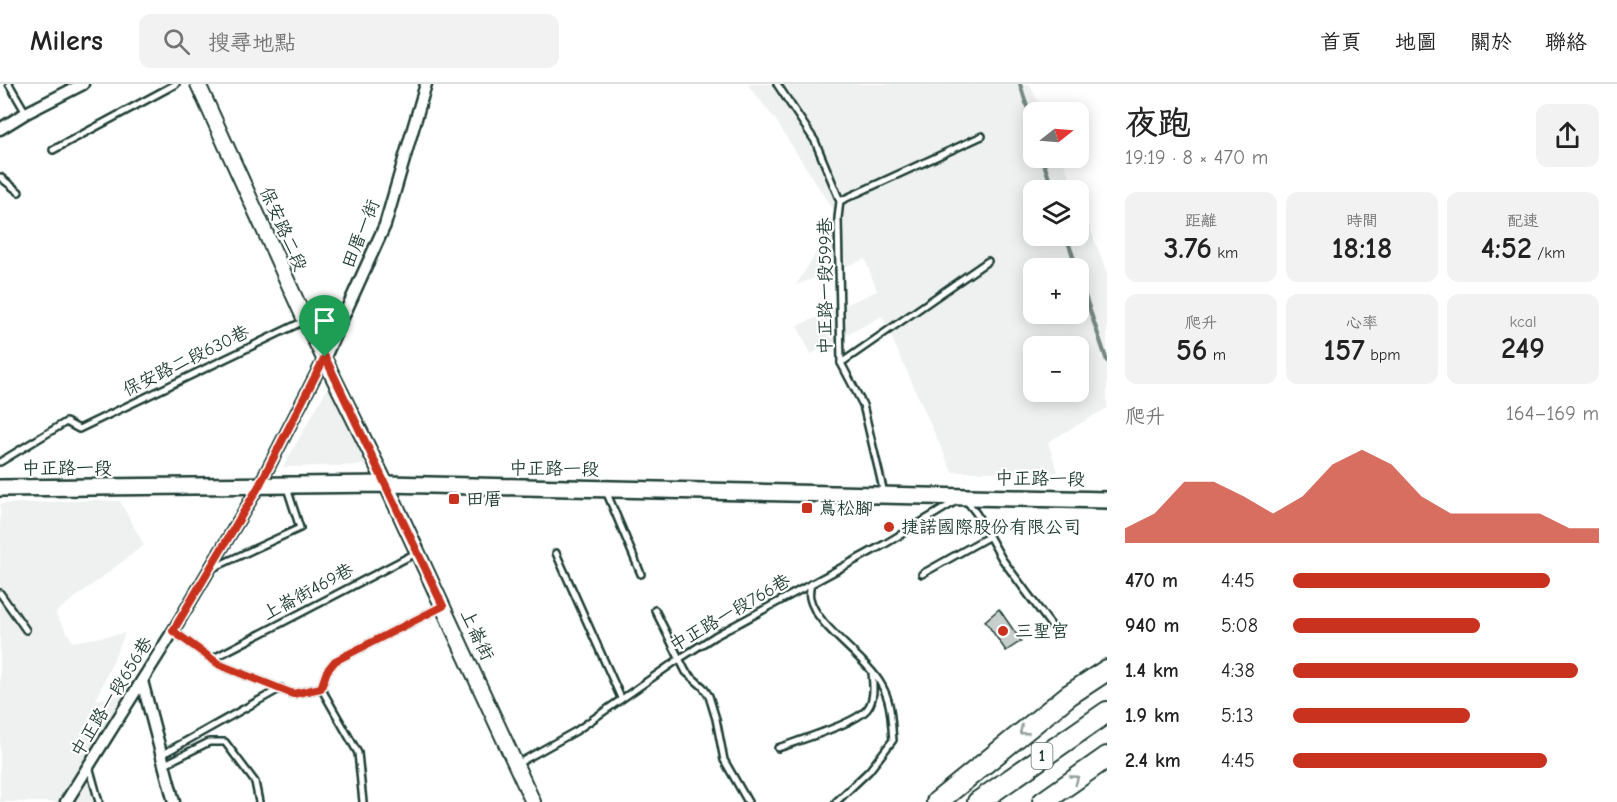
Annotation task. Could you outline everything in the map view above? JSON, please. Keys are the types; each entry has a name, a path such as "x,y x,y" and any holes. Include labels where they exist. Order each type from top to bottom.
{"highway":[{"path":"1069,695 1074,685 1107,660"},
{"path":"937,802 1069,695 1107,670"},
{"name":"1","path":"978,802 1107,712"},
{"name":"1","path":"1043,802 1107,757"}],"main road":[{"name":"中正路一段","path":"0,488 386,484 1107,500"}],"street":[{"path":"0,129 83,84"},
{"name":"保安路二段","path":"198,84 305,320 386,484"},
{"name":"田厝一街","path":"259,486 325,357 385,225 426,84"},
{"name":"上崙街","path":"386,484 533,802"},
{"name":"中正路一段656巷","path":"66,802 173,631 259,486"},
{"path":"142,681 174,802"}],"lane":[{"path":"9,84 26,113"},
{"path":"53,150 176,84"},
{"name":"中正路一段599巷","path":"777,84 815,141 840,201 838,218 841,363 863,405 885,496"},
{"path":"840,201 982,136"},
{"path":"0,177 20,192"},
{"path":"841,363 988,261"},
{"name":"保安路二段630巷","path":"0,462 66,422 79,429 305,320"},
{"path":"210,569 300,528 287,486"},
{"path":"605,489 641,574"},
{"path":"963,497 976,513 988,537 1014,577 1053,628"},
{"name":"中正路一段766巷","path":"517,764 576,731 679,658 715,636 885,544 963,497"},
{"path":"922,574 988,537"},
{"name":"上崙街469巷","path":"212,659 418,552"},
{"path":"556,553 621,698"},
{"path":"811,584 810,597 815,612 872,671 883,687 890,707 892,740 869,771 836,802"},
{"path":"0,593 26,630"},
{"path":"363,802 358,753 321,688 327,671 335,661 443,606"},
{"path":"656,610 686,672 703,687 709,696 724,760 748,802"},
{"path":"173,631 220,665 293,694 321,688"},
{"path":"778,748 842,724 867,711 873,697 872,671"},
{"path":"164,759 281,688"},
{"path":"164,759 208,742 225,742 255,782 259,802"},
{"path":"89,765 99,802"}],"shaded area":[{"path":"747,84 1030,84 1038,102 1023,102 1023,168 1066,168 1071,180 1023,180 1023,246 1089,246 1089,225 1107,273 1107,408 1048,442 1058,472 952,472 882,316 811,354 797,326 877,291 865,259 796,285 838,218 775,119"},
{"path":"331,382 369,465 283,467"},
{"path":"120,501 144,545 55,613 73,642 125,633 96,700 126,694 92,753 104,802 0,802 0,504"}],"building":[{"name":"三聖宮","path":"999,609 1021,641 1006,651 985,621"}],"waterway":[{"path":"1020,84 1026,102"},
{"path":"1045,168 1050,180"},
{"path":"1069,246 1074,258"},
{"path":"1089,308 1107,361"}],"place":[{"name":"田厝","path":"454,499"},
{"name":"蔦松腳","path":"807,508"},
{"name":"捷諾國際股份有限公司","path":"889,527"},
{"name":"三聖宮","path":"1003,631"}],"route":[{"path":"325,357 443,606 335,661 327,671 321,688 293,694 220,665 173,631 259,486 325,357"}]}
